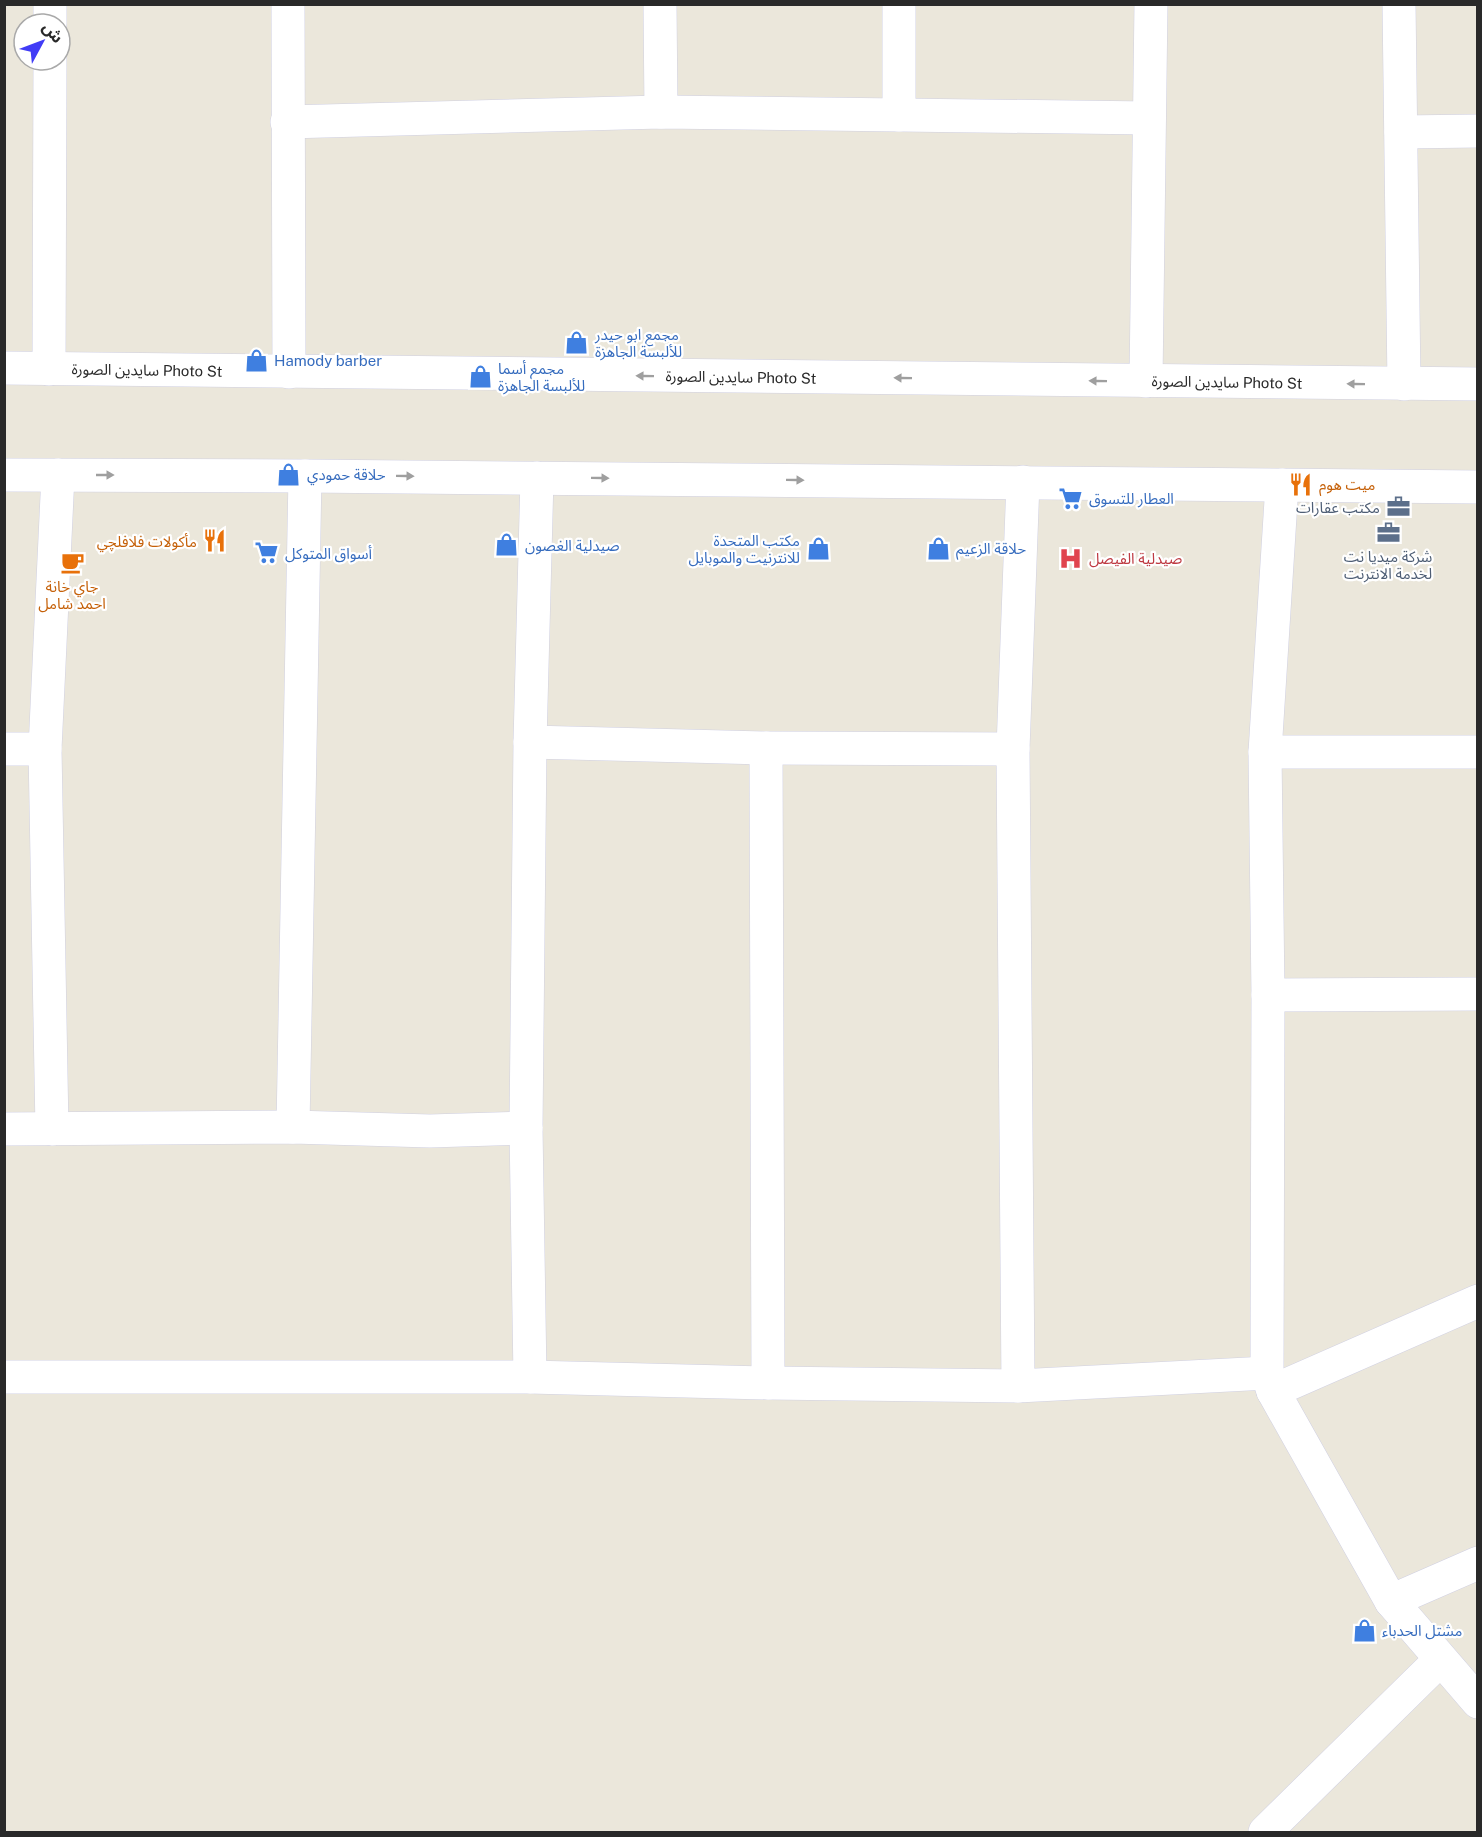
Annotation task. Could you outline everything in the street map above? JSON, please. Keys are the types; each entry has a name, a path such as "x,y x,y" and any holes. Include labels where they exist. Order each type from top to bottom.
{"street":[{"path":"288,4 289,372"},
{"path":"660,4 661,112"},
{"path":"899,4 899,115"},
{"path":"1146,381 1151,4"},
{"path":"1399,4 1404,384"},
{"path":"49,369 50,72"},
{"path":"287,122 661,112 1149,118"},
{"path":"1401,132 1478,131"},
{"name":"سايدين الصورة Photo St","path":"4,368 1478,384"},
{"path":"4,475 1478,487"},
{"path":"52,1129 45,749 58,475"},
{"path":"293,1127 305,476"},
{"path":"530,1377 526,1128 530,741 537,478"},
{"path":"1018,1386 1013,749 1023,483"},
{"path":"1282,485 1265,752 1270,1382 1391,1602 1478,1702"},
{"path":"530,741 766,748 1013,749"},
{"path":"766,748 768,1383"},
{"path":"4,749 45,749"},
{"path":"1265,752 1478,752"},
{"path":"1268,995 1478,994"},
{"path":"4,1130 293,1127 430,1131 526,1128"},
{"path":"4,1377 530,1377 1018,1386 1270,1382 1478,1302"},
{"path":"1391,1602 1478,1563"},
{"path":"1265,1833 1440,1660"}],"place":[{"name":"مجمع ابو حيدر للألبسة الجاهزة","path":"577,343"},
{"name":"Hamody barber","path":"256,360"},
{"name":"مجمع أسما للألبسة الجاهزة","path":"480,377"},
{"name":"حلاقة حمودي","path":"289,474"},
{"name":"ميت هوم","path":"1301,484"},
{"name":"العطار للتسوق","path":"1071,498"},
{"name":"مكتب عقارات","path":"1398,507"},
{"name":"شركة ميديا نت لخدمة الانترنت","path":"1388,532"},
{"name":"مأكولات فلافلچي","path":"215,541"},
{"name":"صيدلية الغصون","path":"507,545"},
{"name":"حلاقة الزعيم","path":"938,548"},
{"name":"مكتب المتحدة للانترنيت والموبايل","path":"818,549"},
{"name":"أسواق المتوكل","path":"267,553"},
{"name":"صيدلية الفيصل","path":"1071,558"},
{"name":"جاي خانة احمد شامل","path":"72,562"},
{"name":"مشتل الحدباء","path":"1364,1630"}]}
